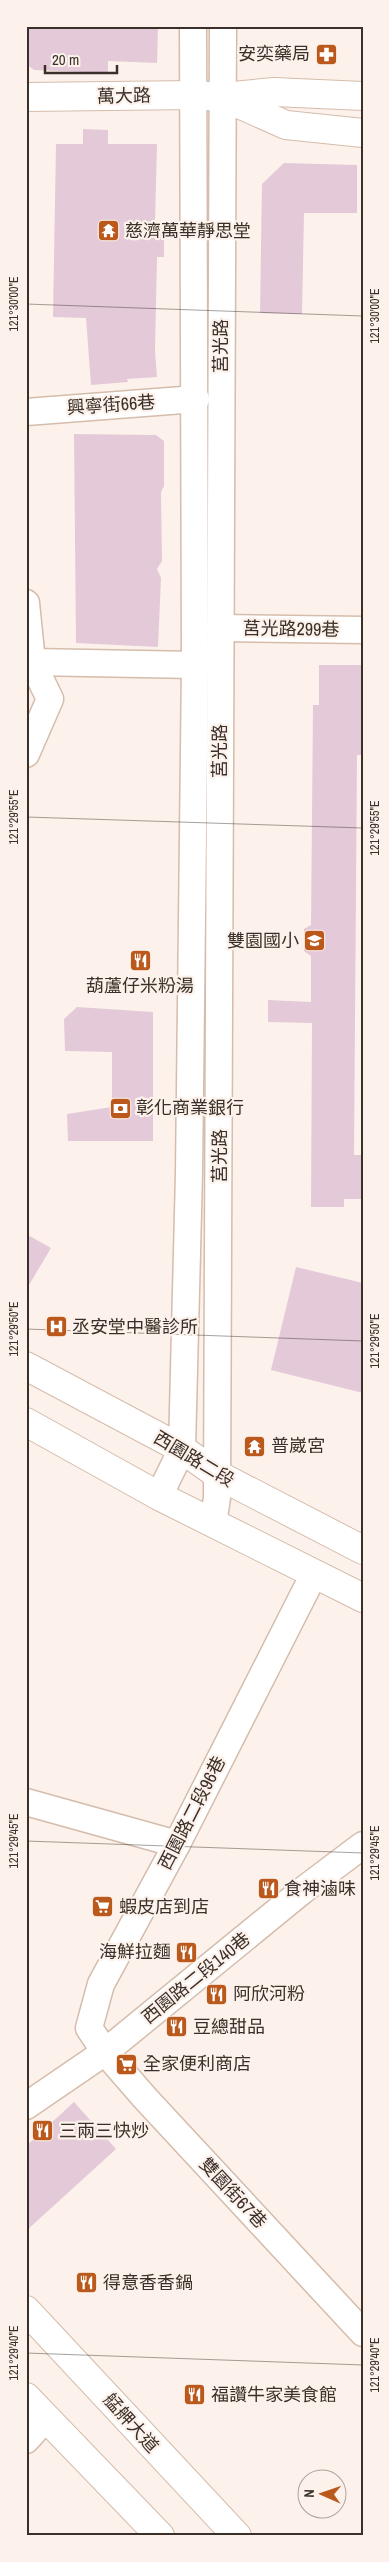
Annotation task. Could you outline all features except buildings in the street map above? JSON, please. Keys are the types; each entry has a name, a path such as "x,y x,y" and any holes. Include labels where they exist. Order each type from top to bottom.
{"main road":[{"name":"萬大路","path":"26,98 193,95 222,97 274,92 363,96"},
{"name":"萬大路","path":"222,97 286,125 363,133"},
{"name":"西園路二段","path":"26,1366 182,1449 218,1476 363,1550"},
{"path":"26,1422 159,1496 363,1598"},
{"name":"艋舺大道","path":"26,2310 237,2536"},
{"path":"26,2397 160,2536"}],"street":[{"name":"莒光路","path":"182,1449 189,1173 195,666 196,399 193,26"},
{"name":"莒光路","path":"213,1523 218,1476 223,26"},
{"name":"興寧街66巷","path":"26,412 196,399"},
{"path":"26,603 32,662 50,699 26,754"},
{"name":"莒光路299巷","path":"220,628 363,630"},
{"path":"32,662 195,666"},
{"path":"159,1496 182,1449"},
{"name":"西園路二段96巷","path":"105,2052 89,2028 101,1984 177,1844 314,1574"},
{"path":"26,1802 177,1844"},
{"name":"西園路二段140巷","path":"26,2106 105,2052 302,1892 363,1846"},
{"name":"雙園街67巷","path":"105,2052 145,2098 363,2333"},
{"path":"26,2440 46,2418"}],"place":[{"name":"安奕藥局","path":"326,54"},
{"name":"慈濟萬華靜思堂","path":"109,231"},
{"name":"雙園國小","path":"315,941"},
{"name":"葫蘆仔米粉湯","path":"140,961"},
{"name":"彰化商業銀行","path":"120,1108"},
{"name":"丞安堂中醫診所","path":"56,1327"},
{"name":"普崴宮","path":"255,1446"},
{"name":"食神滷味","path":"268,1889"},
{"name":"蝦皮店到店","path":"103,1907"},
{"name":"海鮮拉麵","path":"187,1952"},
{"name":"阿欣河粉","path":"217,1994"},
{"name":"豆總甜品","path":"177,2027"},
{"name":"全家便利商店","path":"127,2064"},
{"name":"三兩三快炒","path":"43,2131"},
{"name":"得意香香鍋","path":"87,2283"},
{"name":"福讚牛家美食館","path":"195,2395"}]}
